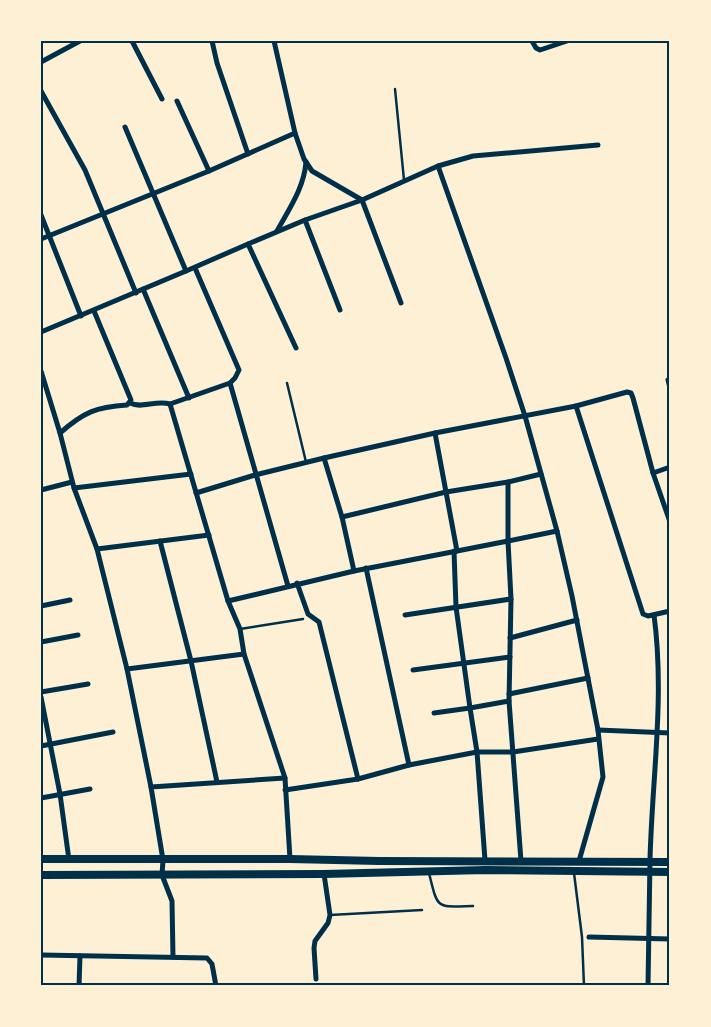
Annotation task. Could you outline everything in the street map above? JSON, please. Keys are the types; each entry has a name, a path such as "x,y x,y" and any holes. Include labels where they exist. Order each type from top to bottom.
{"main road":[{"path":"41,860 290,859 670,862"},
{"path":"41,876 574,870 670,872"}],"street":[{"path":"41,62 80,41"},
{"path":"132,41 162,99"},
{"path":"212,41 217,63 248,154"},
{"path":"274,41 295,133 306,162 312,171 362,200 401,303"},
{"path":"532,41 536,48 540,50 567,41"},
{"path":"41,90 77,154 136,293"},
{"path":"177,101 209,171"},
{"path":"125,127 186,272"},
{"path":"41,239 50,237 209,171 295,133"},
{"path":"41,332 305,220 362,200 438,166 473,156 598,145"},
{"path":"277,232 302,186 306,173 306,162"},
{"path":"438,166 506,358 524,416 557,531 577,620 598,730 604,777 579,861"},
{"path":"41,215 81,316"},
{"path":"305,220 340,310"},
{"path":"248,244 296,348"},
{"path":"60,433 76,419 102,407 127,405 130,403 141,405 156,402 170,404 230,383 236,378 239,370 195,268"},
{"path":"143,289 189,398"},
{"path":"94,310 131,400 130,403"},
{"path":"41,370 60,433 72,482 97,549 127,669 163,860 162,875 172,901 173,957"},
{"path":"668,380 670,388"},
{"path":"230,383 288,586"},
{"path":"196,493 255,475 324,458 435,433 576,406 627,392 633,398 653,473 670,522"},
{"path":"170,404 228,601 240,629 244,654 285,778 290,859"},
{"path":"576,406 643,614 646,616 670,611"},
{"path":"435,433 455,551 456,607 478,752 485,860"},
{"path":"324,458 342,517 354,570"},
{"path":"653,473 670,467"},
{"path":"74,488 190,474"},
{"path":"342,517 446,492 508,482 541,474"},
{"path":"41,490 72,482"},
{"path":"508,482 508,541 511,599 509,701 521,861"},
{"path":"228,601 354,570 557,531"},
{"path":"97,549 209,535"},
{"path":"160,541 191,661 217,782"},
{"path":"366,568 409,765"},
{"path":"297,583 308,614 319,622 358,779"},
{"path":"405,615 511,599"},
{"path":"41,606 70,600"},
{"path":"648,986 650,861 658,732 658,648 654,615"},
{"path":"510,638 577,620"},
{"path":"41,642 78,635"},
{"path":"127,669 244,654"},
{"path":"413,670 510,657"},
{"path":"509,694 588,678"},
{"path":"41,692 88,684"},
{"path":"41,697 60,794 69,860"},
{"path":"434,713 509,701"},
{"path":"598,730 670,733"},
{"path":"41,746 114,732"},
{"path":"285,790 358,779 409,765 478,752 513,752 598,739"},
{"path":"150,787 285,778"},
{"path":"41,798 90,789"},
{"path":"316,979 315,941 328,922 330,915 324,874"},
{"path":"589,937 670,939"},
{"path":"41,955 209,959 212,964 216,986"},
{"path":"79,986 80,956"}],"lane":[{"path":"395,89 404,180"},
{"path":"287,383 306,463"},
{"path":"240,629 303,619"},
{"path":"574,870 582,937 584,986"},
{"path":"429,872 435,898 439,903 444,906 473,906"},
{"path":"330,915 422,910"}]}
